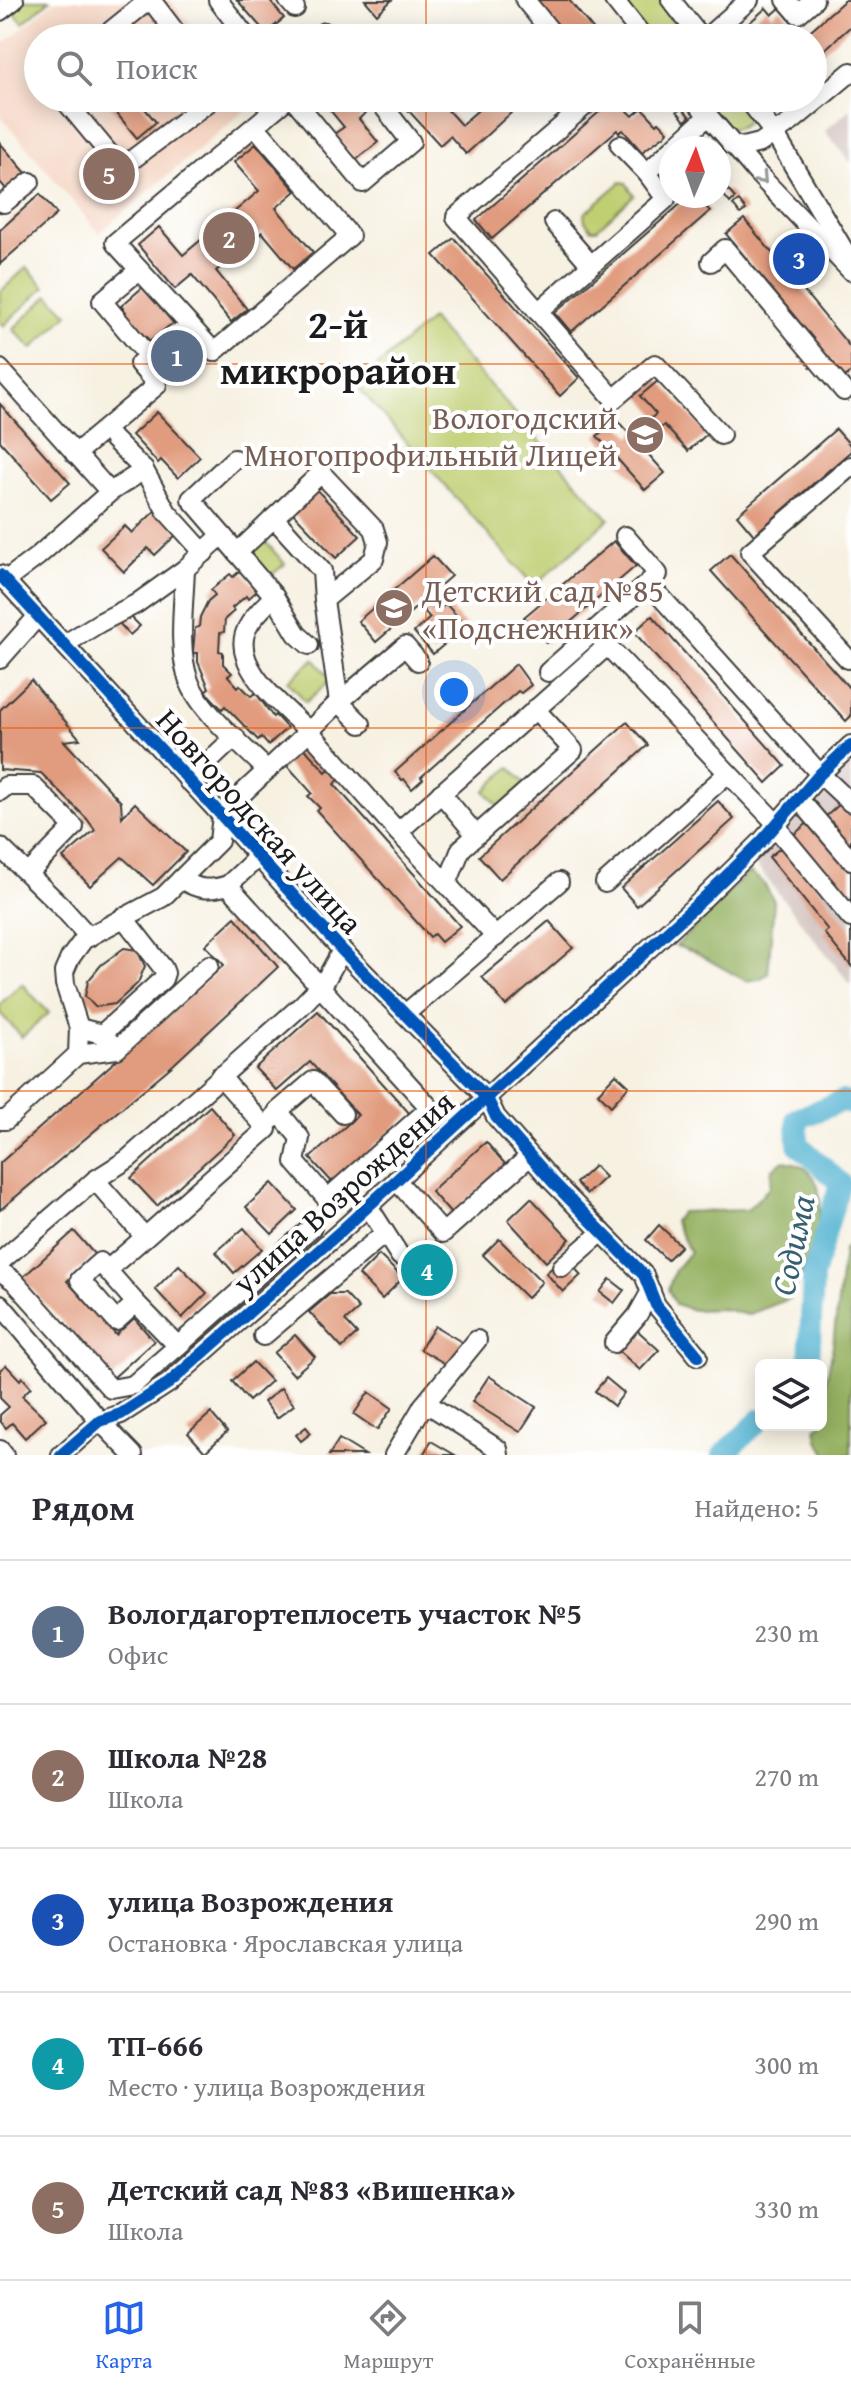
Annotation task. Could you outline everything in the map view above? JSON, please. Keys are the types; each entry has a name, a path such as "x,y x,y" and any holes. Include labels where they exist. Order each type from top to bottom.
{"street":[{"path":"0,11 14,0"},
{"path":"120,24 150,0 169,24"},
{"path":"218,0 236,24"},
{"path":"525,0 545,24"},
{"path":"614,0 633,24"},
{"path":"671,0 692,24"},
{"path":"721,24 749,0"},
{"path":"786,0 798,14 814,0"},
{"path":"827,92 851,72"},
{"path":"75,112 121,168 195,112"},
{"path":"255,126 350,236 214,352 115,243 255,126 273,112"},
{"path":"303,112 363,183 411,142 388,112"},
{"path":"578,112 456,217 614,399 655,364 721,435"},
{"path":"705,112 724,136"},
{"path":"758,112 774,133 851,261"},
{"path":"731,145 754,145 803,112"},
{"path":"686,136 708,116"},
{"path":"538,312 666,199 620,145"},
{"path":"731,145 851,271"},
{"path":"647,173 659,161"},
{"path":"1,203 30,182"},
{"path":"554,222 591,265"},
{"path":"711,262 725,249 849,392"},
{"path":"139,270 102,301 148,356"},
{"path":"75,454 157,385 139,364 175,334"},
{"path":"0,369 110,492"},
{"path":"113,439 144,470 167,512 204,553"},
{"path":"167,512 191,499 234,459"},
{"path":"850,660 750,552 851,466"},
{"path":"3,578 38,556 110,492 144,470"},
{"path":"237,553 321,473 374,529 378,542 374,559 324,600"},
{"path":"191,499 274,596 297,634 309,645"},
{"path":"274,518 322,571 339,702 361,724"},
{"path":"65,644 136,604 185,569 222,535"},
{"path":"398,832 535,709 658,574 625,536"},
{"path":"185,569 183,656 188,680 199,701 267,770"},
{"name":"Новгородская улица","path":"3,578 342,950 487,1098 496,1117 530,1156 644,1275 656,1305 698,1356"},
{"path":"274,596 247,626 244,647 248,666 261,684 309,731 496,937"},
{"path":"661,597 820,774 851,803"},
{"path":"0,659 38,616"},
{"path":"548,672 601,638"},
{"path":"601,638 777,824 783,836 851,918"},
{"path":"78,1054 79,1028 64,972 84,939 163,897 219,841 222,816 339,702 405,646 418,661"},
{"path":"447,884 461,849 573,750 535,709"},
{"path":"188,781 235,737"},
{"name":"улица Возрождения","path":"61,1455 100,1421 121,1414 169,1383 368,1206 705,897 851,745"},
{"path":"605,883 728,773"},
{"path":"0,791 6,786 33,786 74,827 28,874"},
{"path":"441,793 476,835"},
{"path":"798,798 851,860"},
{"path":"1,851 28,874 89,937"},
{"path":"181,879 194,887 210,890 228,885 259,856"},
{"path":"405,1014 559,882"},
{"path":"228,885 430,1108 327,1199 295,1162 300,1138 278,1111"},
{"path":"102,1034 163,979 165,973 123,917"},
{"path":"0,1262 95,1180 128,1159 301,1006 325,981 342,950"},
{"path":"0,1120 6,1120 78,1054 117,1049 209,965"},
{"path":"79,1028 102,1034 117,1049"},
{"path":"220,1076 267,1129"},
{"path":"107,1270 267,1129 278,1111 313,1081 343,1114"},
{"path":"396,1180 443,1233 530,1156"},
{"path":"95,1180 145,1237"},
{"path":"368,1206 400,1256"},
{"path":"0,1271 14,1281 111,1389 133,1385 312,1227"},
{"path":"562,1267 602,1232"},
{"path":"263,1336 385,1233"},
{"path":"317,1251 337,1273"},
{"path":"136,1303 116,1321 80,1280 100,1262 178,1346"},
{"path":"286,1279 305,1300"},
{"path":"614,1343 637,1316 651,1291"},
{"path":"265,1297 284,1318"},
{"path":"0,1305 131,1454"},
{"path":"394,1455 423,1406 477,1340"},
{"path":"423,1406 434,1408 498,1449 499,1455"},
{"path":"0,1450 4,1455"}],"shaded area":[{"path":"56,0 170,0 190,24 27,24"},
{"path":"24,27 24,112 243,112 99,233 0,115 0,47"},
{"path":"851,108 851,163 825,131"},
{"path":"851,754 851,985 751,859 812,805 805,796"}],"green space":[{"path":"26,0 50,0 23,23 13,11"},
{"path":"619,0 664,0 684,24 639,24"},
{"path":"712,112 749,112 746,122 726,128"},
{"path":"621,182 626,183 634,195 597,229 592,229 585,221 584,214"},
{"path":"27,267 45,287 3,326 0,322 0,292"},
{"path":"49,295 68,314 32,349 13,329"},
{"path":"431,319 609,519 534,586 356,385"},
{"path":"263,539 285,564 268,578 246,553"},
{"path":"314,659 331,680 306,702 288,681"},
{"path":"510,767 525,784 500,808 485,791"},
{"path":"749,872 763,882 774,901 768,974 746,981 696,953 676,946"},
{"path":"22,984 49,1013 22,1037 0,1013 0,1004"},
{"path":"782,1161 803,1167 815,1180 820,1197 814,1241 789,1299 747,1315 724,1309 693,1310 675,1304 668,1289 675,1270 690,1252 674,1221 681,1212 747,1210 770,1187 772,1170"},
{"path":"851,1241 851,1455 827,1455 817,1431 827,1431 827,1376 844,1250"}],"building":[{"path":"237,0 269,0 284,18 277,24 258,24"},
{"path":"365,0 392,0 377,14"},
{"path":"534,0 569,0 589,24 554,24"},
{"path":"845,0 851,0 851,26 827,47 827,24 818,24"},
{"path":"766,8 772,15 780,8 794,24 748,24"},
{"path":"116,112 148,112 156,122 137,138"},
{"path":"332,112 366,112 359,119 378,142 356,160 334,134 344,127"},
{"path":"410,112 449,112 461,125 476,112 512,112 466,154 450,136 440,145"},
{"path":"599,112 629,112 633,116 638,112 646,112 668,131 642,152 623,130 619,133 617,130 492,239 476,220"},
{"path":"678,112 686,112 690,117 685,121"},
{"path":"0,143 26,173 7,190 0,182"},
{"path":"256,144 296,191 276,208 313,252 293,269 262,232 216,271 247,309 231,322 192,275 175,289 138,245 159,227 183,255 259,191 234,162"},
{"path":"40,194 57,214 0,264 0,230"},
{"path":"739,201 746,210 740,214 733,205"},
{"path":"676,208 707,208 710,211 571,332 555,313"},
{"path":"744,219 851,348 851,372 845,377 726,234"},
{"path":"454,238 579,378 560,396 434,255"},
{"path":"143,287 174,324 152,343 146,337 144,339 123,315 126,312 121,306"},
{"path":"182,337 198,355 166,382 151,364"},
{"path":"659,380 707,434 688,451 664,425 641,446 665,473 645,490 597,436 616,419 631,436 656,414 640,396"},
{"path":"0,404 70,483 51,499 0,441"},
{"path":"157,412 200,457 178,478 161,460 158,463 132,435"},
{"path":"836,429 851,446 851,451 754,535 737,515"},
{"path":"315,488 360,536 336,558 291,511"},
{"path":"157,509 179,532 155,555 148,548 124,572 101,548 125,526 132,533"},
{"path":"614,541 636,566 546,643 524,617"},
{"path":"730,554 851,690 851,716 846,721 711,571"},
{"name":"Детский сад №85 «Подснежник»","path":"433,556 451,576 426,598 437,611 446,604 466,626 433,654 414,632 430,618 419,605 376,642 358,621"},
{"path":"241,570 258,590 232,608 234,611 225,619 224,632 220,633 219,651 223,652 223,664 232,673 228,676 251,696 256,693 273,717 275,715 287,728 268,745 261,737 258,740 225,706 222,709 205,691 209,688 198,662 198,653 193,653 195,628 199,627 208,601 215,595 211,590 230,574 233,577"},
{"path":"127,613 140,626 130,635 118,622"},
{"path":"652,616 785,766 767,783 634,632"},
{"path":"516,664 531,685 521,693 518,691 421,777 423,779 412,789 402,780 395,772"},
{"path":"31,680 80,739 64,741 121,802 122,817 135,803 186,852 153,885 122,857 90,886 63,858 95,830 87,819 41,773 0,770 0,710"},
{"path":"627,722 648,745 500,879 479,856"},
{"path":"304,748 326,772 330,768 340,779 334,784 460,926 441,942 434,934 430,937 317,811 320,808 308,796 312,793 286,764"},
{"path":"718,801 734,819 637,906 621,888"},
{"path":"842,802 851,813 851,852 822,820"},
{"path":"810,821 851,869 851,907 791,837"},
{"path":"783,846 851,928 851,966 824,933 828,930 769,857"},
{"path":"235,917 278,967 173,1065 0,1210 0,1163 224,965 205,945"},
{"path":"549,921 573,948 506,1006 482,977"},
{"path":"124,948 137,950 145,966 138,983 115,1004 95,1007 85,996 88,981 101,965"},
{"path":"318,1011 410,1114 333,1183 310,1158 358,1115 310,1062 277,1091 255,1068"},
{"path":"616,1074 629,1086 611,1106 598,1093"},
{"path":"210,1106 235,1135 157,1206 131,1178"},
{"path":"486,1142 506,1165 451,1214 431,1191"},
{"path":"594,1166 605,1177 587,1194 576,1183"},
{"path":"272,1183 297,1210 272,1234 246,1207"},
{"path":"531,1198 570,1239 546,1262 508,1220"},
{"path":"659,1225 681,1246 667,1260 646,1240"},
{"path":"244,1228 262,1249 234,1273 216,1252"},
{"path":"74,1231 95,1255 67,1281 116,1335 134,1318 154,1341 113,1378 22,1278"},
{"path":"499,1239 542,1282 527,1298 483,1255"},
{"path":"379,1255 403,1278 382,1299 359,1275"},
{"path":"426,1259 437,1273 429,1280 418,1266"},
{"path":"179,1265 207,1293 182,1318 155,1289"},
{"path":"555,1265 572,1265 581,1275 563,1292 546,1273"},
{"path":"610,1279 624,1290 614,1303 600,1292"},
{"path":"330,1294 345,1294 359,1309 345,1321 357,1334 342,1348 309,1312"},
{"path":"435,1326 465,1344 451,1367 420,1349"},
{"path":"637,1330 659,1350 640,1370 618,1350"},
{"path":"295,1335 315,1357 294,1375 274,1353"},
{"path":"253,1362 271,1381 249,1401 232,1381"},
{"path":"6,1365 31,1387 22,1396 46,1419 25,1438 12,1423 6,1428 0,1421 0,1415 9,1407 0,1398 0,1370"},
{"path":"489,1376 536,1407 520,1432 472,1402"},
{"path":"606,1378 624,1393 614,1406 595,1391"},
{"path":"281,1388 294,1405 277,1418 264,1402"},
{"path":"369,1392 392,1408 377,1430 354,1414"},
{"path":"211,1413 227,1432 205,1452 188,1433"},
{"path":"306,1427 311,1433 301,1441 296,1435"},
{"path":"339,1439 365,1455 329,1455"},
{"path":"431,1441 455,1455 423,1455"}],"waterway":[{"name":"Содима","path":"809,1359 813,1276 840,1183 798,1144 797,1119 842,1101 851,1104"},
{"name":"Содима","path":"723,1455 755,1425"}],"cycle path":[{"path":"0,575 342,950 487,1098 496,1117 553,1182 644,1275 656,1305 698,1356"},
{"path":"61,1455 100,1421 121,1414 169,1383 341,1231 705,897 851,745"}],"place":[{"name":"Детский сад №83 «Вишенка»","path":"109,174"},
{"name":"Школа №28","path":"229,238"},
{"name":"улица Возрождения","path":"799,259"},
{"name":"Вологдагортеплосеть участок №5","path":"177,356"},
{"name":"Вологодский Многопрофильный Лицей","path":"645,435"},
{"name":"Детский сад №85 «Подснежник»","path":"394,608"},
{"name":"ТП-666","path":"427,1270"}],"district":[{"name":"2-й микрорайон","path":"338,346"}]}
